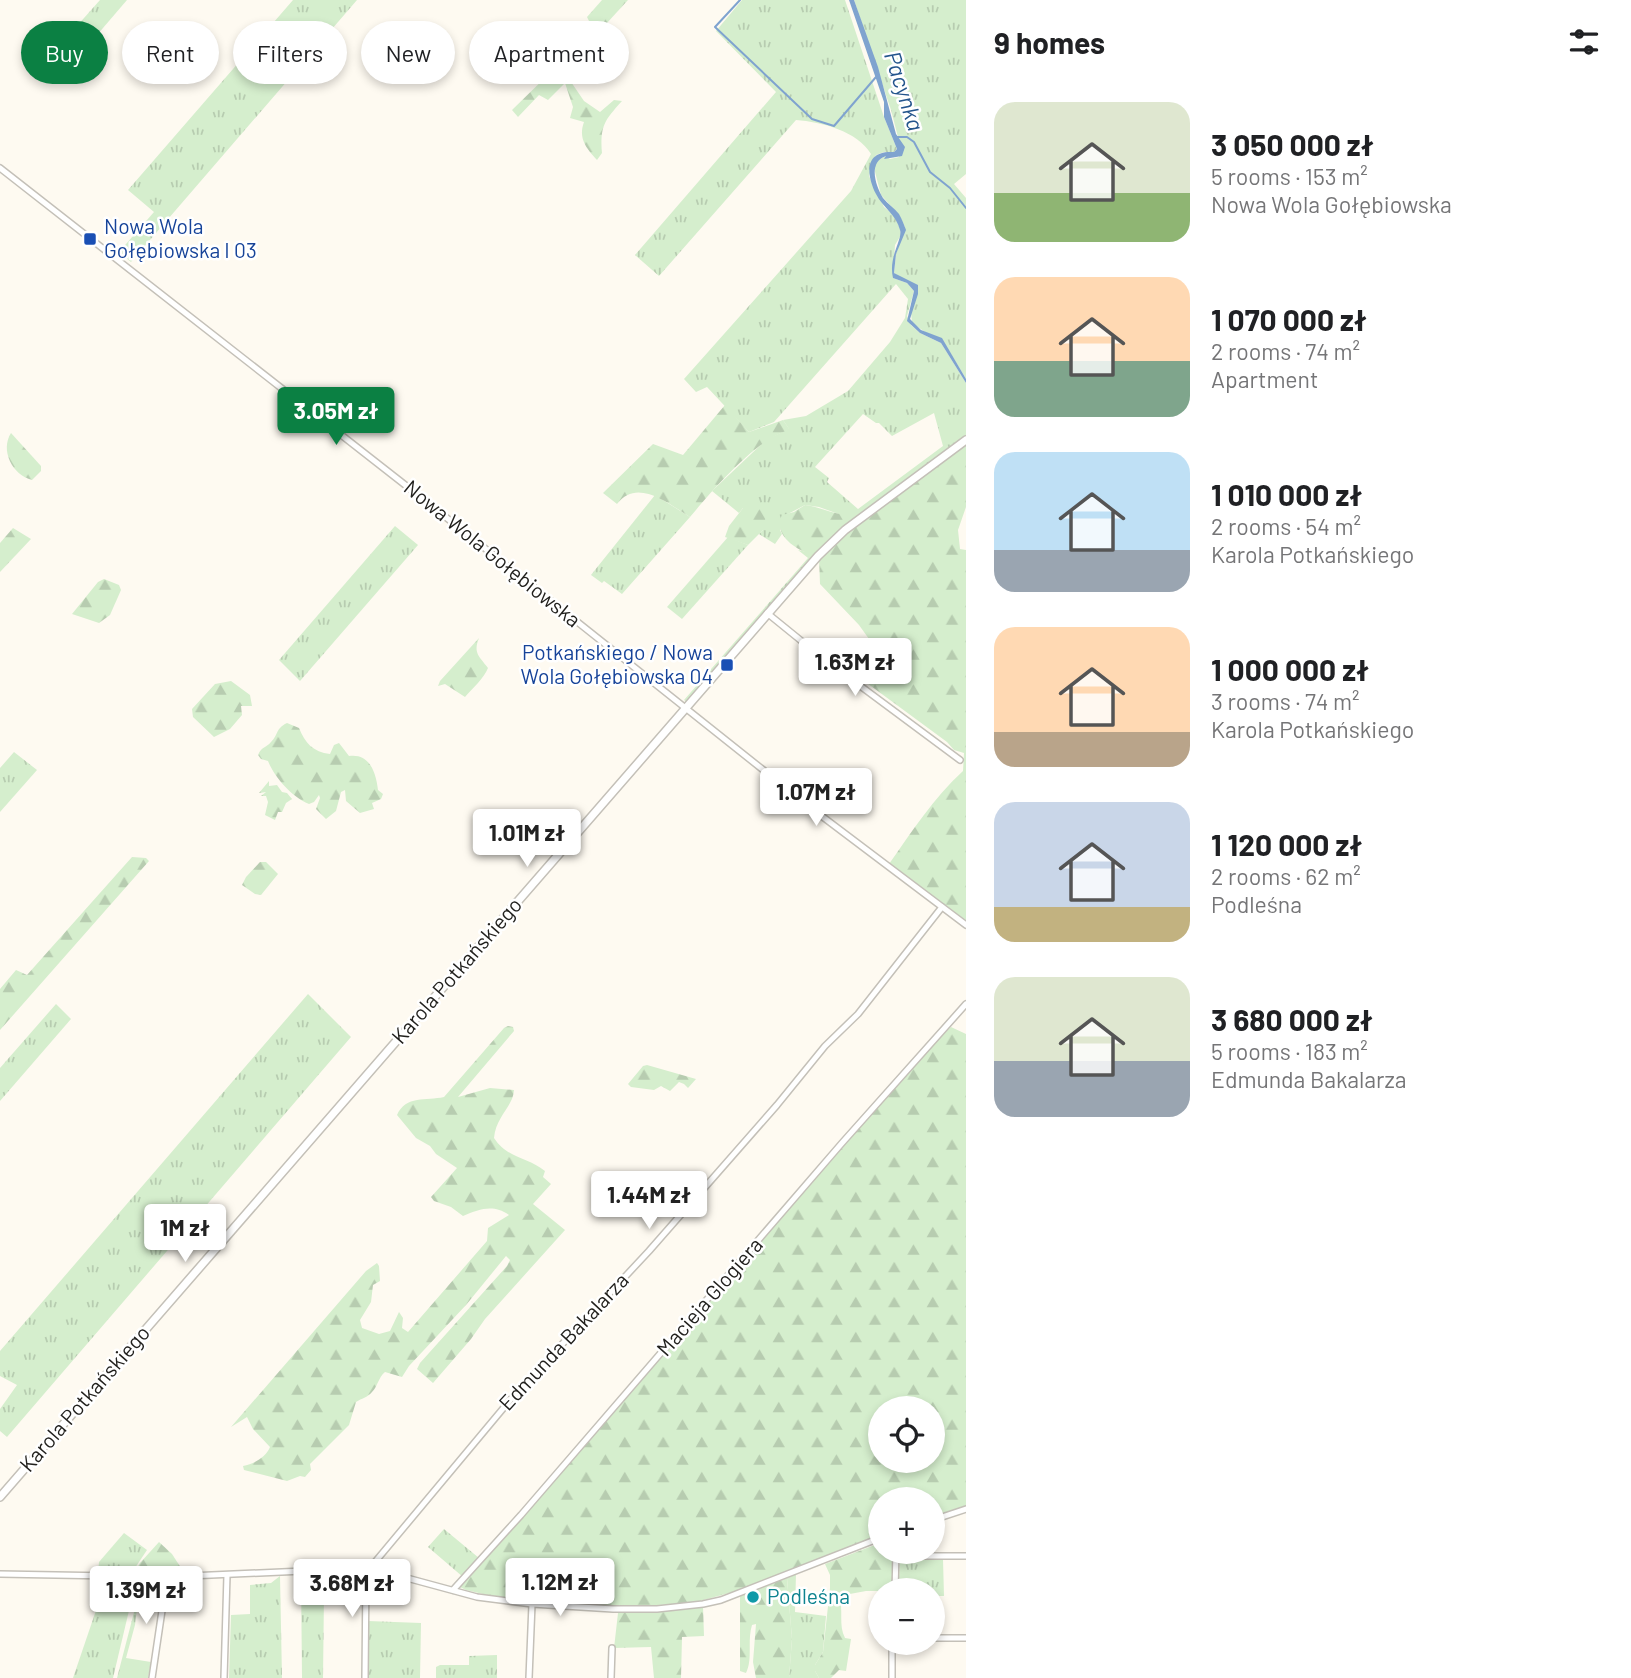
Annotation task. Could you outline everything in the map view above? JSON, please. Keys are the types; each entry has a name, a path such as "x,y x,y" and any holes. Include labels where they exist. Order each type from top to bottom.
{"street":[{"name":"Nowa Wola Gołębiowska","path":"0,168 418,495 811,808 966,925"},
{"name":"Karola Potkańskiego","path":"0,1497 818,556 845,530 966,440"},
{"path":"767,613 960,760"},
{"name":"Edmunda Bakalarza","path":"370,1568 511,1399 649,1251 777,1105 825,1045 858,1014 943,907"},
{"name":"Macieja Glogiera","path":"453,1590 966,1004"},
{"path":"945,1516 966,1509"},
{"path":"0,1574 167,1577 370,1568 477,1597 532,1604 657,1609 721,1600 868,1543"},
{"path":"945,1555 966,1556"},
{"path":"365,1678 366,1574 370,1568"},
{"path":"224,1678 227,1575"},
{"path":"152,1678 167,1577"},
{"path":"529,1678 532,1604"},
{"path":"945,1638 966,1638"},
{"path":"611,1678 612,1648"},
{"path":"892,1655 892,1678"}],"green space":[{"path":"100,0 127,0 108,22 81,21"},
{"path":"293,0 357,0 339,21 275,21"},
{"path":"602,0 628,0 609,21 589,21 587,17"},
{"path":"742,0 845,0 897,149 876,155 869,176 884,207 895,216 900,229 901,235 895,245 893,278 907,283 914,291 907,316 911,325 920,333 941,343 966,383 966,436 846,524 687,702 684,700 808,558 798,550 811,553 853,516 805,505 788,514 780,530 782,534 775,544 759,534 763,530 743,508 739,513 712,491 767,439 789,429 783,420 806,416 848,391 890,342 905,318 908,299 896,284 774,422 749,432 707,387 696,392 684,379 851,191 871,154 857,139 838,129 796,120 659,276 635,255 776,92 716,31","holes":["934,413 943,446 858,509 827,482 829,478 815,467 863,414 879,423 892,436"]},
{"path":"854,0 966,0 966,174 954,184 966,198 966,379 942,339 912,323 911,312 918,289 894,273 896,254 905,227 899,215 881,195 874,168 876,162 885,156 890,159 899,157 899,141"},
{"path":"233,69 233,84 285,84 131,262 119,252 154,212 128,190"},
{"path":"539,84 564,84 548,100 539,95 518,117 512,110"},
{"path":"565,84 572,84 584,101 600,112 614,100 622,101 604,124 602,153 597,160 584,142 584,122 570,118 573,107"},
{"path":"725,405 749,432 783,420 790,430 777,435 750,454 690,517 663,500 643,493 625,496 617,504 603,493 653,444 683,455"},
{"path":"11,433 41,466 41,471 32,480 19,473 10,461 7,447"},
{"path":"966,445 966,507 958,530 960,549 966,550 966,922 889,864 933,804 963,771 964,753 954,750 856,675 851,656 869,639 820,584 819,557 846,531"},
{"path":"655,495 690,517 622,594 591,575"},
{"path":"805,505 842,515 855,515 811,554 792,545 780,528 782,515"},
{"path":"768,507 763,530 748,545 725,537 729,526 743,508"},
{"path":"395,526 418,545 300,681 279,660"},
{"path":"13,528 31,539 0,572 0,543"},
{"path":"728,537 748,545 682,619 667,607"},
{"path":"104,579 119,585 121,590 110,615 99,623 72,614 98,582"},
{"path":"479,638 477,651 488,668 478,683 465,697 445,684 438,686 440,681"},
{"path":"231,681 250,695 252,706 241,706 242,715 230,729 214,737 193,717 192,709 215,684"},
{"path":"287,723 299,728 314,749 330,754 334,745 339,743 349,756 367,761 376,777 378,790 383,794 381,799 372,803 374,809 360,813 346,801 345,790 341,792 336,811 326,819 316,809 319,795 309,804 284,786 268,761 258,755"},
{"path":"14,752 37,770 0,812 0,768"},
{"path":"269,781 269,786 277,785 292,799 286,803 282,812 278,812 275,820 265,815 268,802 266,796 261,796 266,792 259,793"},
{"path":"132,857 146,858 149,861 0,1030 0,989 16,970 27,975"},
{"path":"260,862 266,862 278,874 261,895 242,885"},
{"path":"308,994 351,1037 7,1437 0,1431 0,1409 17,1385 0,1376 0,1351"},
{"path":"56,1004 71,1019 0,1101 0,1068"},
{"path":"508,1026 513,1027 514,1031 458,1097 490,1088 514,1090 511,1102 495,1130 494,1138 505,1150 545,1171 543,1177 551,1184 533,1204 565,1230 485,1319 433,1383 417,1369 420,1363 507,1266 510,1260 506,1256 402,1377 385,1372 374,1390 356,1402 349,1425 310,1464 311,1470 305,1477 287,1481 244,1470 243,1466 259,1460 270,1447 253,1429 247,1417 231,1427 366,1271 377,1263 380,1281 373,1285 371,1302 360,1320 362,1328 379,1334 390,1331 399,1312 403,1318 402,1328 408,1332 487,1241 488,1228 509,1215 486,1209 463,1216 451,1207 434,1201 431,1197 457,1168 416,1138 397,1115 411,1102 444,1097"},
{"path":"951,1027 966,1034 966,1506 945,1513 945,1487 868,1487 868,1541 740,1590 689,1604 624,1606 536,1601 500,1598 460,1587 930,1047"},
{"path":"643,1066 696,1079 688,1088 679,1082 670,1091 661,1086 654,1090 631,1087 628,1084"},
{"path":"444,1529 479,1558 463,1577 428,1547"},
{"path":"124,1533 147,1550 131,1574 98,1573 99,1562"},
{"path":"159,1542 172,1554 183,1571 135,1572 140,1563"},
{"path":"868,1548 868,1564 893,1564 893,1578 868,1578 868,1591 839,1596 843,1633 845,1638 851,1639 846,1671 839,1670 831,1678 819,1678 815,1665 823,1652 830,1588 830,1575 825,1564"},
{"path":"900,1564 943,1564 944,1578 899,1578"},
{"path":"361,1571 363,1603 344,1603 343,1595 324,1595 323,1678 302,1678 301,1575"},
{"path":"796,1574 795,1612 826,1616 823,1652 815,1665 819,1678 789,1678 792,1639 787,1578"},
{"path":"280,1576 282,1678 229,1678 231,1615 250,1614 250,1585 271,1583"},
{"path":"787,1578 792,1639 789,1678 756,1678 753,1662 756,1624 752,1625 748,1668 746,1673 740,1671 740,1595"},
{"path":"106,1581 136,1581 113,1678 73,1678"},
{"path":"139,1593 135,1625 126,1658 151,1662 148,1678 117,1678"},
{"path":"703,1606 704,1636 682,1637 681,1678 654,1678 651,1647 614,1648 618,1613"},
{"path":"368,1621 421,1623 420,1678 368,1678"},
{"path":"497,1655 497,1678 436,1678 436,1667 440,1665 469,1665 469,1656"}],"water":[{"path":"849,0 854,0 878,67 896,134 905,147 902,156 884,159 886,156 880,159 875,168 880,193 899,214 906,230 896,254 894,273 918,285 910,319 921,330 942,338 966,383 941,343 920,333 907,321 914,291 907,283 893,278 892,263 900,230 896,220 876,194 869,171 872,159 877,155 897,149 884,117 884,102"}],"waterway":[{"name":"Pacynka","path":"740,0 715,27 812,119 834,126 876,77"},
{"name":"Pacynka","path":"897,137 907,137 914,142 930,172 950,188 966,208"}],"place":[{"name":"Nowa Wola Gołębiowska I 03","path":"90,239"},
{"name":"Potkańskiego / Nowa Wola Gołębiowska 04","path":"727,665"},
{"name":"Podleśna","path":"753,1597"}]}
